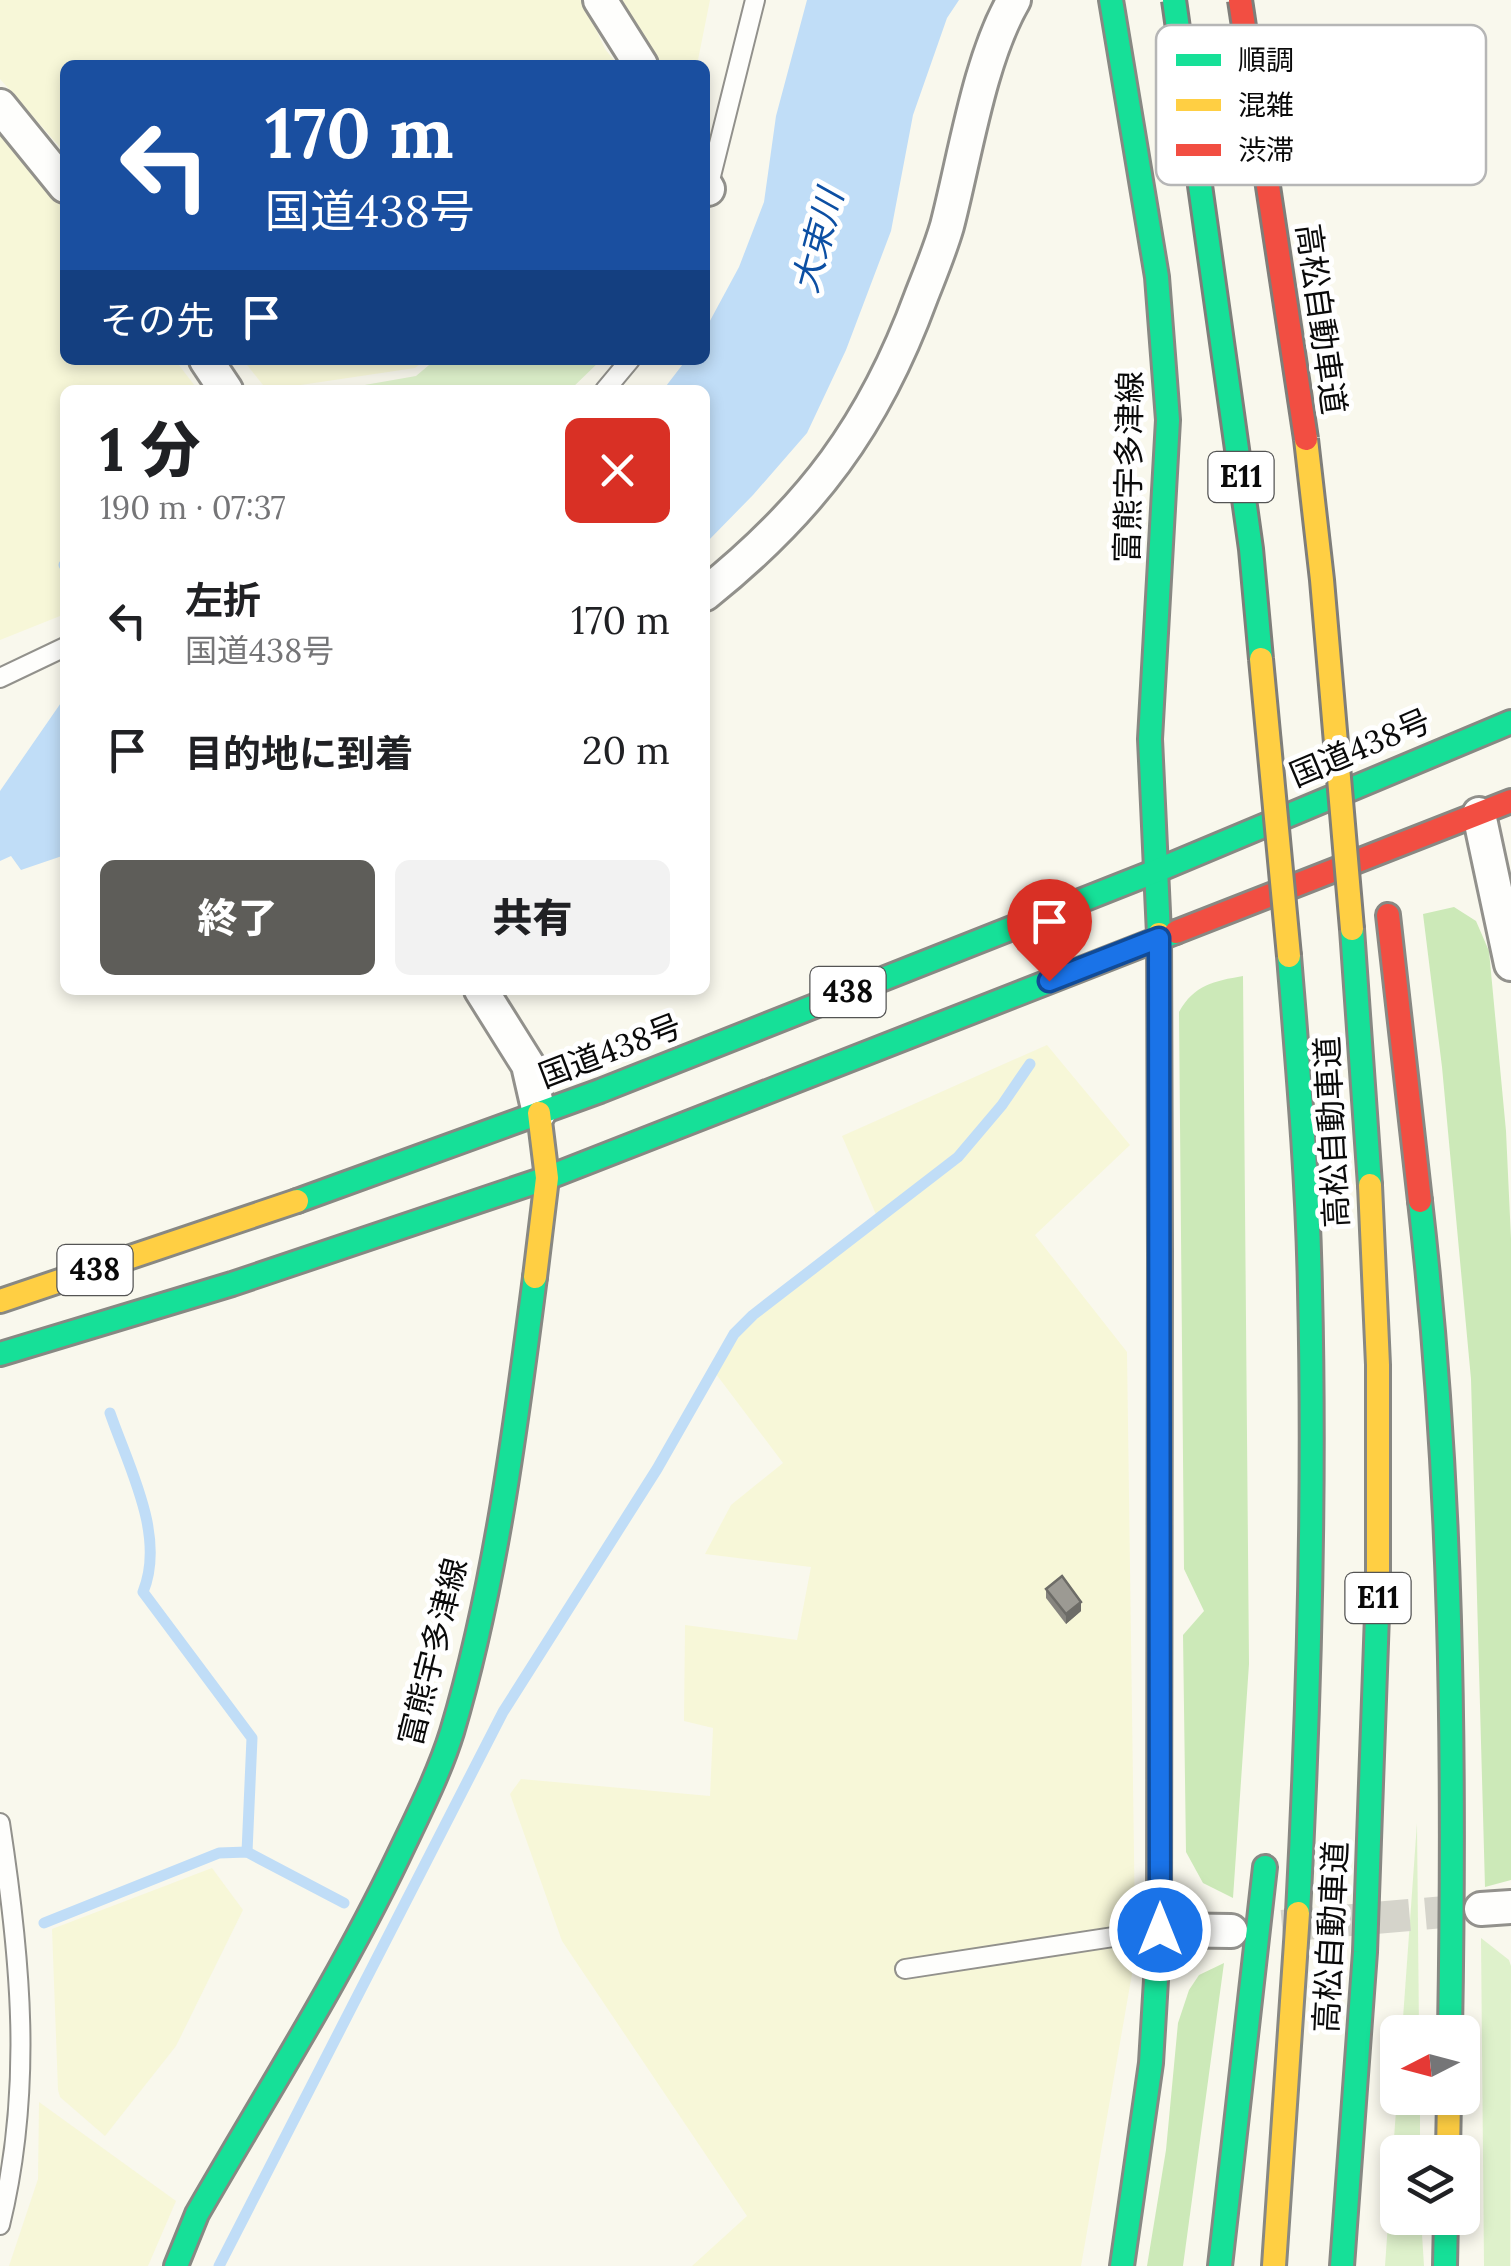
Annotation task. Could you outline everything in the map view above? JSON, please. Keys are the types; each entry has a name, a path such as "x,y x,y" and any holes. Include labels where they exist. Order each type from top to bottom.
{"main road":[{"name":"富熊宇多津線","path":"1112,0 1157,278 1168,420 1150,739 1159,938 1160,1930 1151,2063 1122,2266"},
{"name":"高松自動車道","path":"1174,0 1178,25"},
{"name":"高松自動車道","path":"1240,0 1244,25"},
{"name":"高松自動車道","path":"1200,185 1251,549 1289,956 1310,1289 1310,1524 1295,1985 1274,2266"},
{"name":"高松自動車道","path":"1269,185 1300,385 1322,580 1352,929 1369,1182 1379,1423 1378,1689 1342,2266"},
{"path":"1300,385 1345,575"},
{"name":"国道438号","path":"0,1301 208,1233 539,1113 1156,871 1511,722"},
{"path":"1370,764 1424,1234 1443,1488 1454,1802 1450,2015"},
{"name":"438","path":"0,1354 232,1284 547,1178 1511,801"},
{"name":"富熊宇多津線","path":"176,2266 197,2214 371,1912 451,1734 479,1620 518,1412 547,1178 539,1113"},
{"path":"1286,1654 1310,1524"},
{"path":"1220,2266 1253,1995 1267,1840"},
{"path":"1445,2266 1446,2235"}],"street":[{"path":"600,0 638,60"},
{"path":"710,590 770,537 828,474 877,400 906,337 945,232 987,68 1014,0"},
{"path":"0,106 60,180"},
{"path":"1479,814 1511,964"},
{"path":"484,995 528,1065 539,1113"},
{"path":"1160,1930 1230,1931"}],"lane":[{"path":"710,174 755,0"},
{"path":"609,385 626,365"},
{"path":"0,678 60,649"},
{"path":"0,1824 10,1893 23,2057 17,2133 0,2225"},
{"path":"905,1968 1160,1930"}],"green space":[{"path":"0,0 583,0 614,60 60,60 60,147 0,79"},
{"path":"620,0 710,0 698,60 656,60"},
{"path":"0,123 60,205 60,365 179,365 194,385 60,385 60,616 0,640"},
{"path":"247,365 419,365 301,385 263,385"},
{"path":"429,365 596,365 575,385 365,385 416,376"},
{"path":"1454,907 1476,921 1489,951 1506,1131 1511,1239 1511,1880 1485,1887 1471,1379 1442,1067 1423,914"},
{"path":"1243,976 1249,1664 1233,1898 1203,1883 1186,1852 1183,1635 1204,1611 1184,1569 1179,1012 1191,996 1206,986"},
{"path":"1047,1045 1130,1145 1035,1235 1127,1352 1135,1926 1132,1974 1081,2266 692,2266 747,2216 562,1941 510,1794 521,1779 710,1796 713,1728 684,1721 685,1625 797,1640 811,1567 705,1554 731,1505 783,1463 713,1370 734,1334 753,1315 878,1219 842,1136"},
{"path":"1417,1823 1419,2015 1403,2015"},
{"path":"212,1868 243,1910 176,2046 105,2136 60,2097 58,2090 52,1929"},
{"path":"1481,1938 1509,1960 1511,1966 1510,2266 1484,2266"},
{"path":"1224,1963 1183,2266 1147,2266 1166,2150 1178,2023 1189,1990 1199,1975"},
{"path":"39,2102 176,2201 148,2266 9,2266 38,2179"},
{"path":"1396,2115 1420,2115 1420,2135 1394,2135"},
{"path":"1387,2235 1422,2235 1424,2266 1385,2266"}],"water":[{"name":"大束川","path":"807,0 959,0 947,18 913,115 891,231 846,350 807,433 710,539 710,385 667,385 682,365 710,365 710,321 739,267 764,202 776,116"},
{"path":"60,704 60,857 21,870 11,856 0,861 0,791"}],"building":[{"path":"1062,1576 1081,1602 1066,1614 1046,1589"}],"waterway":[{"path":"219,2266 503,1712 657,1469 734,1334 753,1315 958,1157 1030,1064"},
{"path":"110,1413 148,1525 149,1570 143,1592 252,1738 247,1852"},
{"path":"44,1923 219,1853 247,1852 344,1903"}],"tunnel":[{"path":"1282,1926 1467,1910"}],"traffic: fast":[{"path":"1111,0 1157,277 1168,420 1150,739 1159,934"},
{"path":"1174,0 1178,25"},
{"path":"1200,185 1251,549 1261,659"},
{"path":"297,1201 600,1091 1156,871 1511,722"},
{"path":"1352,929 1370,1185"},
{"path":"0,1354 232,1284 547,1178 1176,932"},
{"path":"1289,956 1307,1206 1312,1445 1298,1913"},
{"path":"1420,1201 1439,1408 1449,1616 1450,2015"},
{"path":"1122,2266 1151,2063 1159,1930 1160,1253"},
{"path":"176,2266 197,2214 375,1903 447,1748 492,1564 535,1277"},
{"path":"1342,2266 1365,1952 1378,1587"},
{"path":"1220,2266 1265,1867"},
{"path":"1445,2266 1446,2235"}],"traffic: slow":[{"path":"1306,439 1352,929"},
{"path":"1261,659 1289,956"},
{"path":"1159,934 1160,1253"},
{"path":"535,1277 547,1178 539,1113"},
{"path":"1370,1185 1378,1365 1378,1587"},
{"path":"0,1301 297,1201"},
{"path":"1274,2266 1298,1913"},
{"path":"1448,2135 1449,2115"}],"traffic: jam":[{"path":"1240,0 1244,25"},
{"path":"1268,185 1306,439"},
{"path":"1176,932 1511,801"},
{"path":"1388,915 1420,1201"}],"route":[{"path":"1049,981 1159,938 1160,1930"}]}
